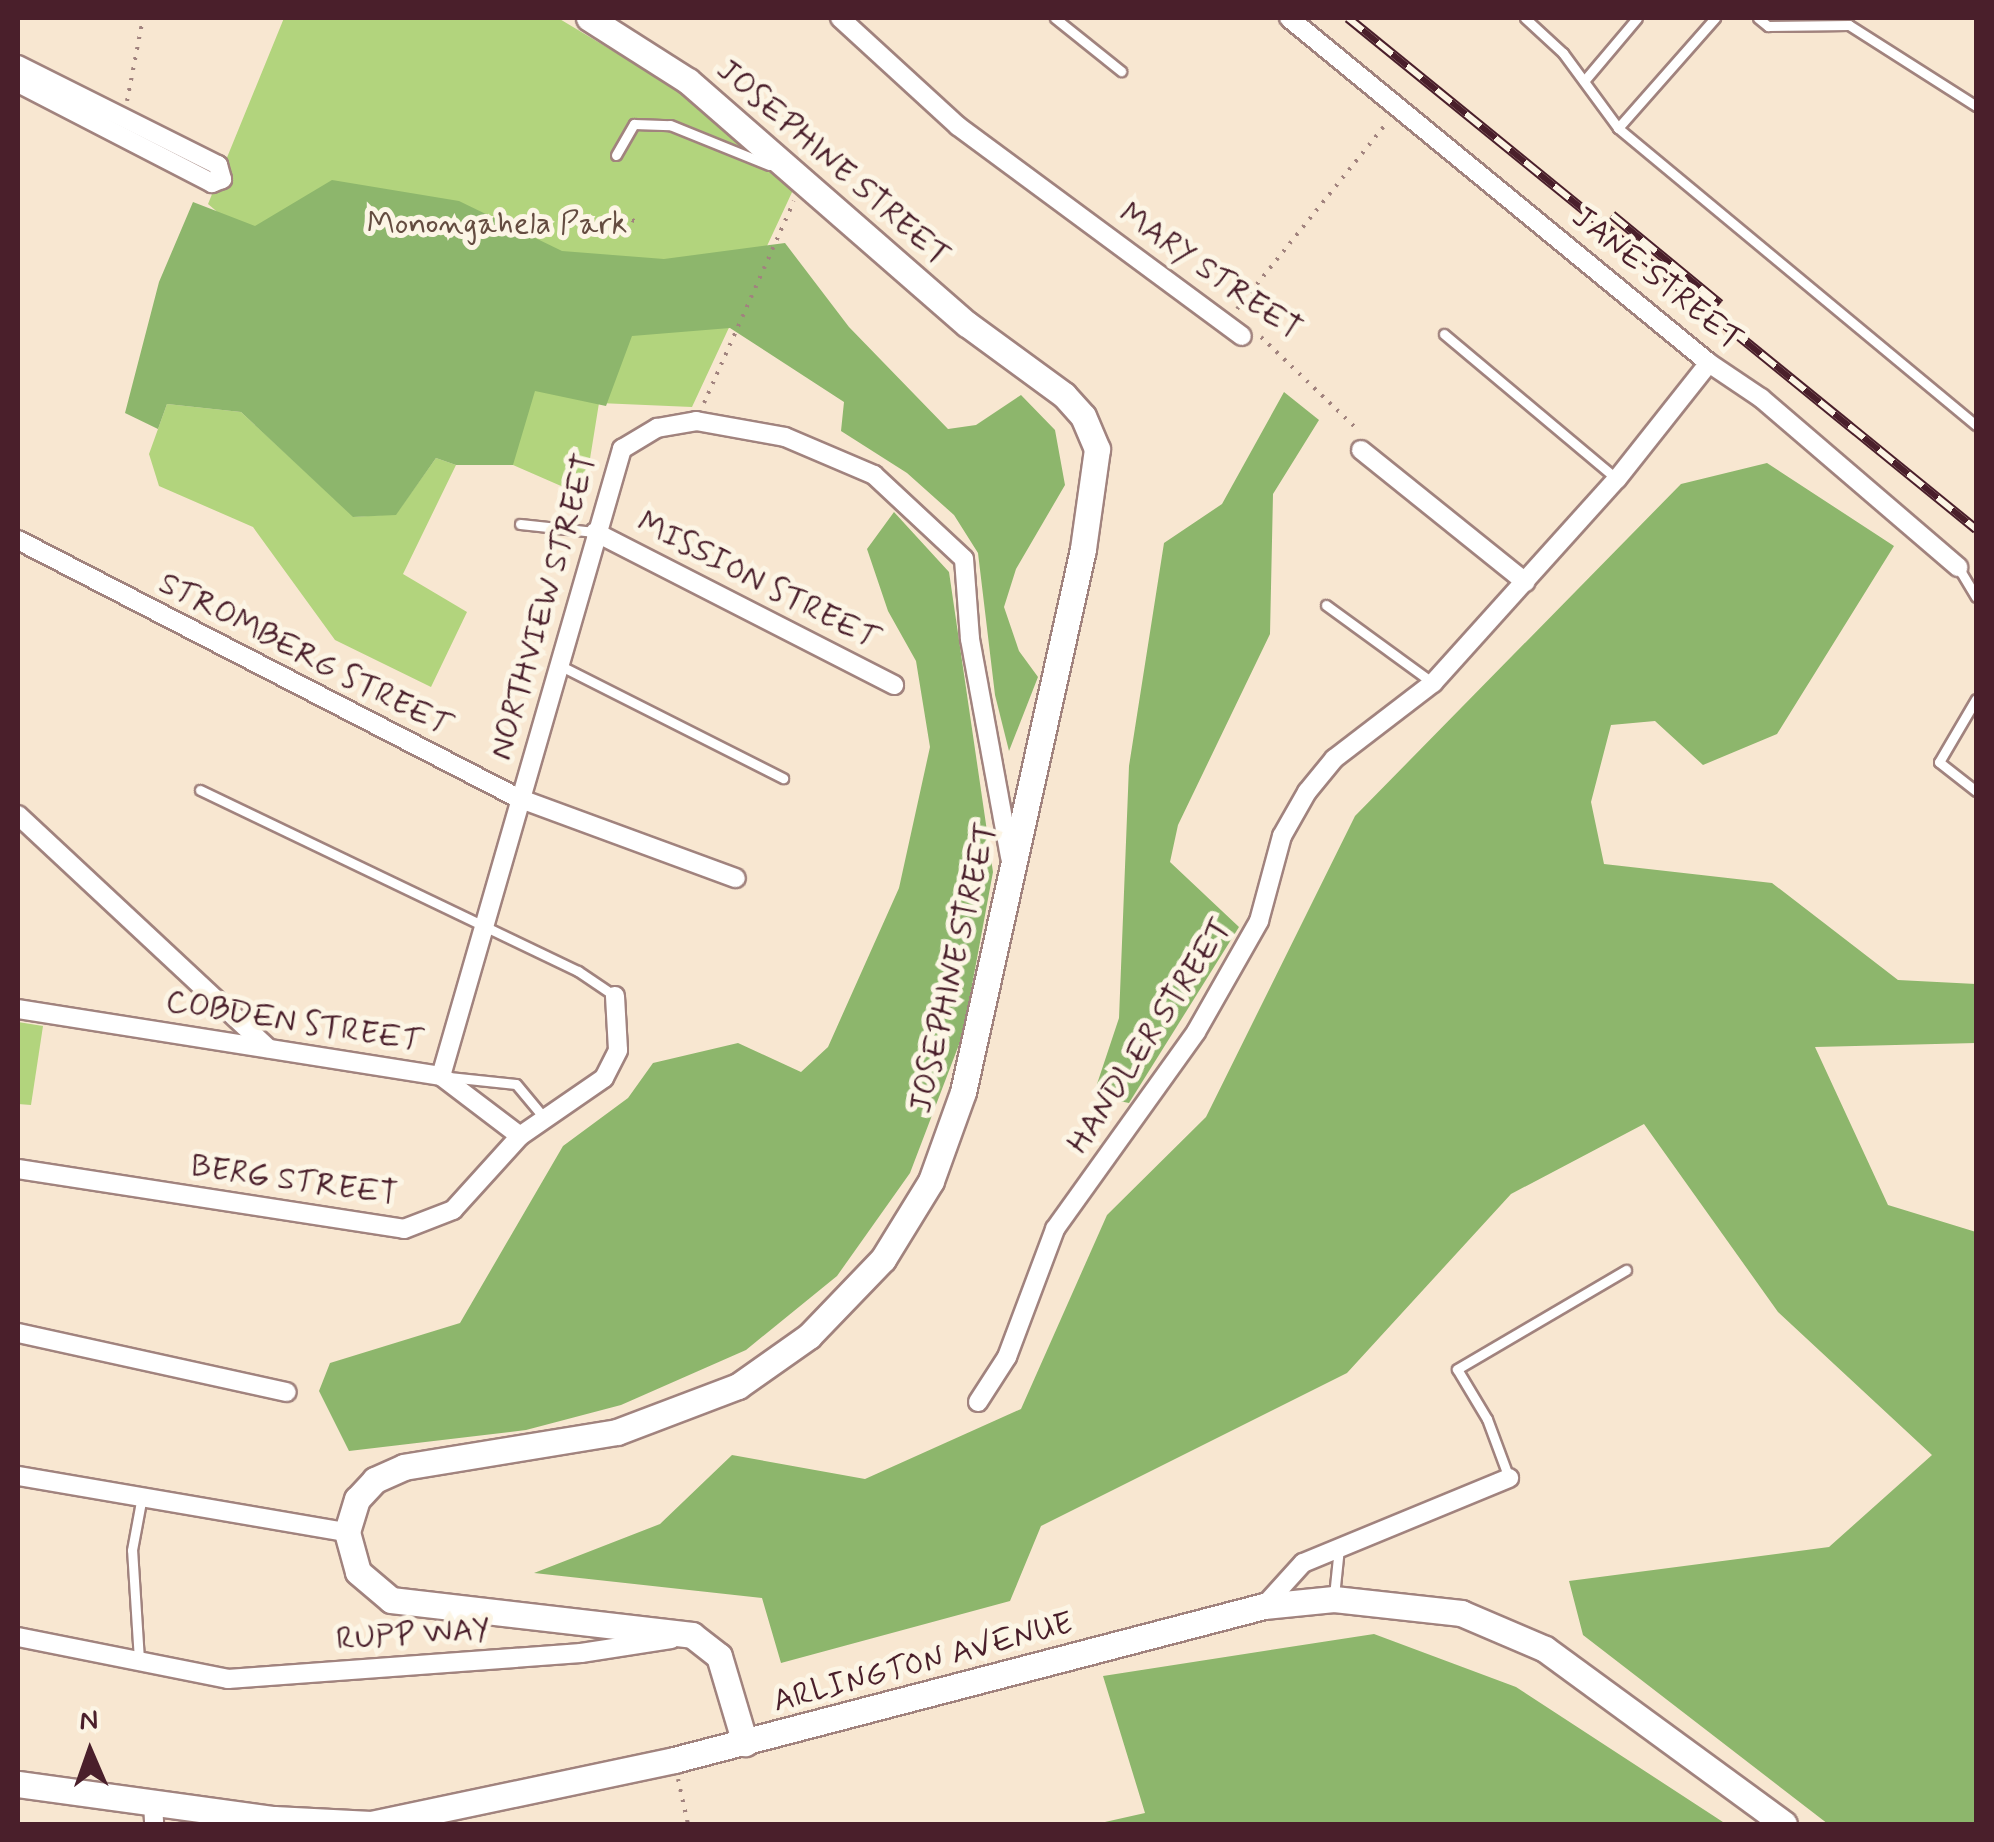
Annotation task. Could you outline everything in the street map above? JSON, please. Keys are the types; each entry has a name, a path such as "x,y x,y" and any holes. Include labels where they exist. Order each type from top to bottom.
{"street":[{"name":"JOSEPHINE STREET","path":"348,1532 357,1499 376,1480 404,1468 616,1432 687,1410 776,1362 842,1305 901,1232 942,1153 963,1092 1095,484 1097,450 1089,426 1064,395 967,324 688,81 589,18"},
{"name":"MARY STREET","path":"840,18 958,126 1242,336"},
{"name":"JANE STREET","path":"1289,18 1710,363 1761,398 1958,568"},
{"path":"18,65 218,166 222,179 212,183 18,83"},
{"name":"HANDLER STREET","path":"978,1402 1008,1357 1055,1229 1196,1032 1259,921 1282,836 1307,792 1334,759 1433,684 1617,479 1710,363"},
{"name":"NORTHVIEW STREET","path":"441,1076 518,798 561,666 595,532 622,449 657,428 696,421 785,437 874,475 964,559 970,639 1012,867"},
{"path":"1361,450 1524,582"},
{"name":"MISSION STREET","path":"595,532 894,684"},
{"name":"STROMBERG STREET","path":"18,540 518,798 736,878"},
{"path":"18,815 268,1048"},
{"name":"BERG STREET","path":"18,1169 404,1229 453,1210 520,1136 604,1078 618,1050 616,996"},
{"name":"COBDEN STREET","path":"18,1009 441,1076"},
{"path":"441,1076 520,1136"},
{"path":"18,1333 287,1392"},
{"path":"18,1476 348,1532 358,1572 391,1600 692,1635 719,1656 745,1743"},
{"path":"1264,1606 1304,1563 1509,1478"},
{"name":"ARLINGTON AVENUE","path":"18,1784 154,1813 372,1824 745,1743 1264,1606 1334,1599 1461,1613 1545,1649 1784,1824"},
{"name":"RUPP WAY","path":"18,1637 228,1679 581,1654 692,1635"}],"lane":[{"path":"1054,18 1120,71"},
{"path":"1525,18 1584,81 1618,128 1976,425"},
{"path":"1584,81 1637,18"},
{"path":"1618,128 1715,18"},
{"path":"1758,18 1768,26 1850,25 1976,106"},
{"path":"616,155 634,124 670,125 772,166"},
{"path":"1444,334 1617,479"},
{"path":"520,524 595,532"},
{"name":"JANE STREET","path":"1958,568 1976,597"},
{"path":"1326,606 1433,684"},
{"path":"561,666 783,778"},
{"path":"1976,699 1939,762 1976,791"},
{"path":"200,790 482,926 616,996"},
{"name":"COBDEN STREET","path":"441,1076 516,1084 546,1120"},
{"path":"1509,1478 1486,1419 1457,1370 1626,1270"},
{"path":"139,1660 132,1550 142,1496"},
{"path":"1334,1599 1339,1548"}],"path":[{"path":"119,113 128,100 144,18"},
{"path":"1225,324 1400,106"},
{"path":"696,421 798,192"},
{"path":"613,212 641,224"},
{"name":"MARY STREET","path":"1242,336 1260,336 1370,440 1361,450"},
{"path":"674,1760 688,1824"}],"green space":[{"name":"Monongahela Park","path":"284,18 558,18 685,94 794,188 692,407 599,403 584,496 513,465 208,204"},
{"path":"332,180 459,201 562,251 664,259 785,243 849,327 948,429 976,425 1021,395 1055,430 1065,485 1016,569 1004,607 1019,651 1038,677 1009,751 995,695 978,553 954,515 907,473 841,431 844,402 730,328 632,336 606,406 535,391 513,465 456,465 436,458 396,515 353,517 241,412 167,404 158,429 125,413 159,282 193,202 255,226"},
{"path":"1284,392 1319,420 1273,494 1270,634 1178,825 1170,862 1239,927 1129,1103 1110,1099 1097,1084 1119,1018 1129,766 1164,543 1222,504"},
{"path":"167,404 241,412 354,517 396,514 436,458 456,465 403,574 467,612 431,687 335,640 253,527 159,486 149,454"},
{"path":"1767,463 1894,546 1777,734 1703,765 1655,721 1611,725 1591,802 1604,864 1772,883 1898,980 1976,984 1976,1043 1815,1047 1888,1205 1976,1232 1976,1824 1828,1824 1583,1635 1569,1581 1829,1547 1932,1455 1778,1312 1644,1124 1511,1194 1347,1373 1041,1526 1010,1601 781,1663 762,1598 534,1573 660,1524 732,1455 865,1479 1021,1409 1107,1215 1206,1117 1355,816 1681,484"},
{"path":"894,512 949,572 993,872 963,1034 910,1173 837,1276 746,1350 621,1405 526,1430 349,1451 319,1391 330,1363 460,1323 563,1146 628,1098 653,1063 738,1043 801,1072 828,1047 899,888 930,747 916,661 888,611 867,549"},
{"path":"18,1022 43,1026 31,1105 18,1104"},
{"path":"1374,1634 1516,1687 1726,1824 1096,1824 1145,1813 1103,1676"}],"railway":[{"path":"1348,18 1976,529"},
{"path":"1612,215 1720,304"}]}
